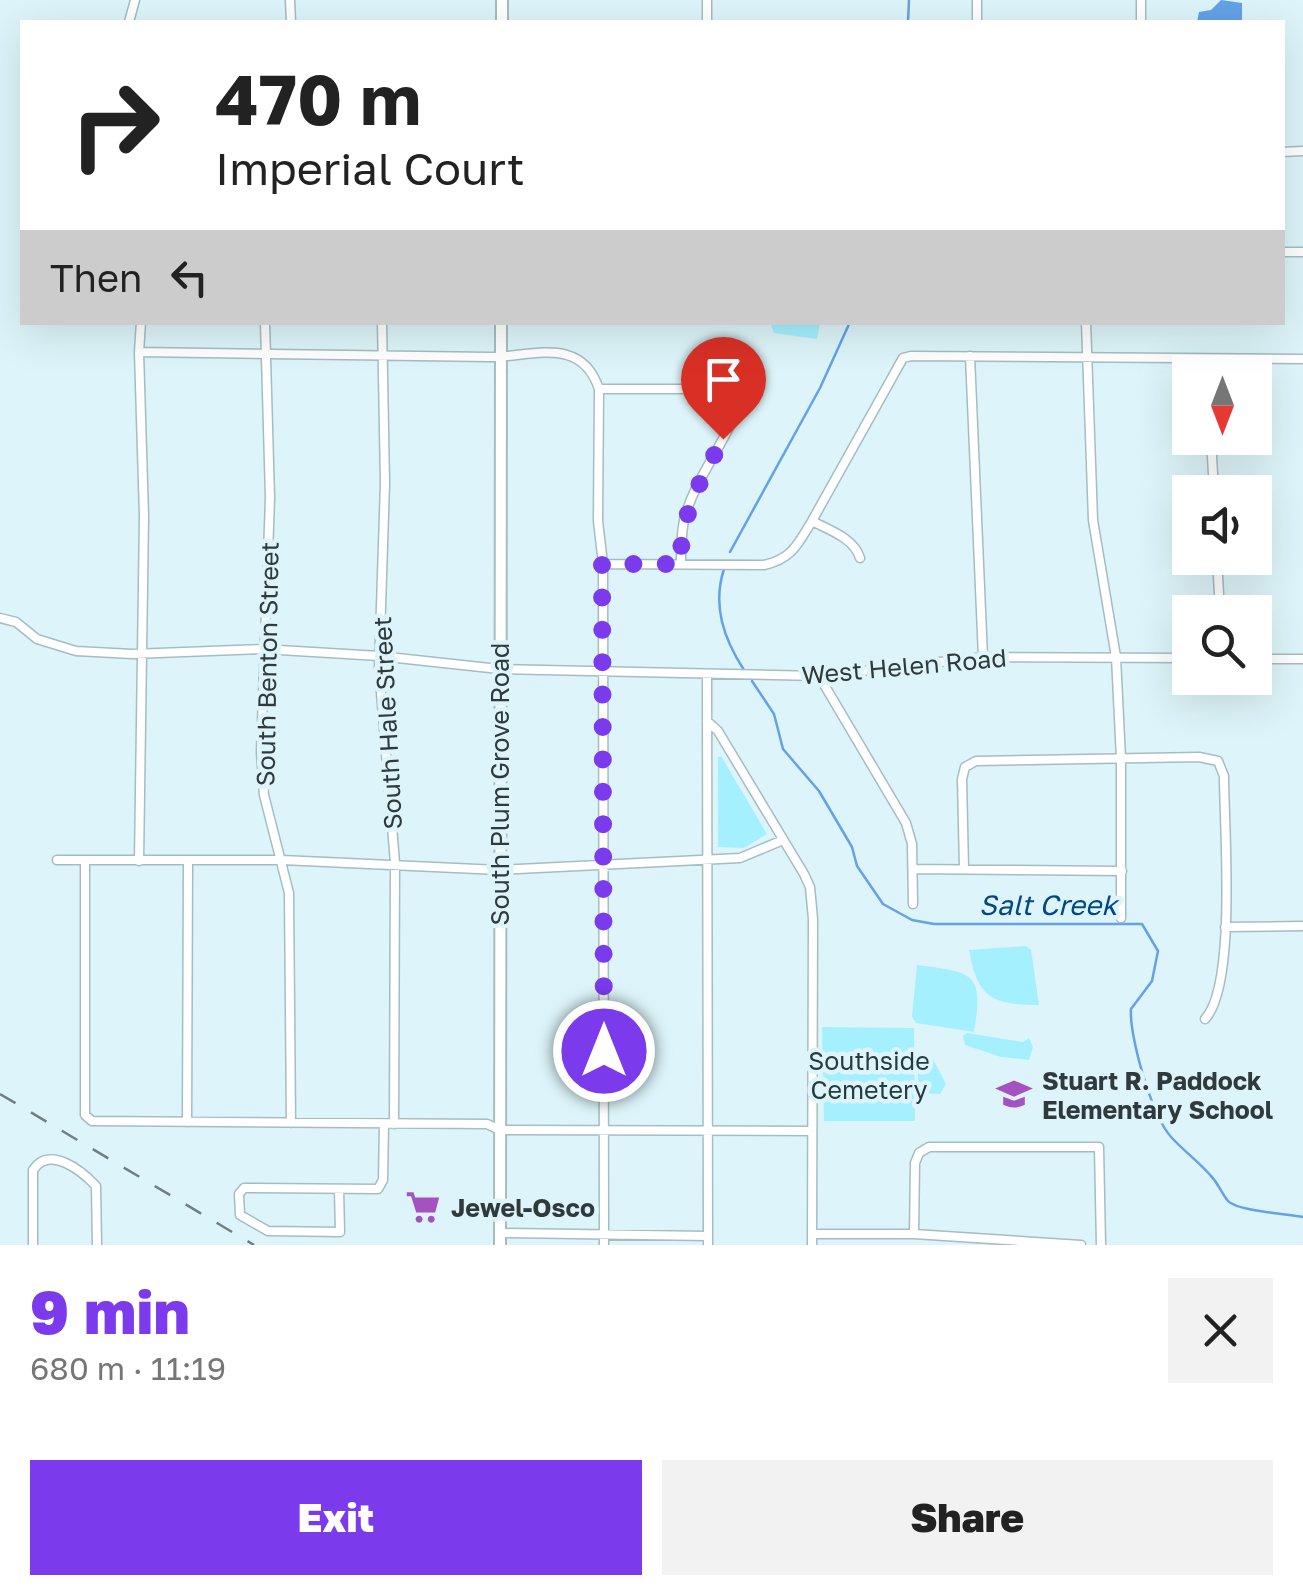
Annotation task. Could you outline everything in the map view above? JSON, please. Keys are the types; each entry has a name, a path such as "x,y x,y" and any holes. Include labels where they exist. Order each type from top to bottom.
{"main road":[{"name":"South Plum Grove Road","path":"500,1239 501,325"}],"street":[{"path":"139,861 144,516 141,325"},
{"name":"South Benton Street","path":"265,325 270,498 263,650 263,777 289,893 291,1123"},
{"name":"South Hale Street","path":"382,325 385,484 379,656 395,863 394,1124"},
{"path":"1086,325 1093,520 1116,657 1121,758 1121,918"},
{"path":"139,352 501,357 518,352 566,354 593,371 599,388 598,521 602,564 604,1240"},
{"path":"970,356 983,657"},
{"path":"602,564 782,562 812,521 903,358 1172,360"},
{"path":"1272,359 1303,359"},
{"path":"599,388 742,392 738,410 692,496 684,520 680,564"},
{"path":"812,521 842,536 857,548 860,558"},
{"name":"West Helen Road","path":"0,618 16,622 56,647 141,654 263,650 499,668 820,676 983,657 1172,658"},
{"path":"1272,659 1303,660"},
{"path":"500,1239 708,1240 707,675"},
{"path":"820,676 906,823 912,844 913,904"},
{"path":"707,720 718,731 783,840 810,887 813,901 812,1245"},
{"path":"964,869 962,780 965,767 976,761 1199,757 1218,761 1224,776 1224,967 1215,1008 1205,1018"},
{"path":"57,860 282,860 499,870 750,856 783,840"},
{"path":"85,860 85,1115 96,1122 812,1131"},
{"path":"187,1122 188,861"},
{"path":"913,869 1122,871"},
{"path":"1225,927 1303,926"},
{"path":"340,1232 263,1230 241,1218 240,1191 374,1190 382,1185 384,1124"},
{"path":"914,1234 915,1162 919,1153 929,1148 1099,1147 1101,1245"},
{"path":"34,1245 33,1170 50,1158 60,1160 96,1186 97,1245"},
{"path":"339,1190 340,1245"},
{"path":"812,1234 914,1234 1082,1245"}],"green space":[{"path":"771,325 820,325 817,339 774,333"},
{"path":"721,756 767,834 744,848 718,847"},
{"path":"1026,946 1031,950 1039,1005 999,1001 990,996 977,979 969,950"},
{"path":"917,965 951,970 971,979 977,998 974,1032 916,1023 912,1017"},
{"name":"Southside Cemetery","path":"822,1027 914,1028 915,1121 824,1121"},
{"path":"967,1033 1023,1042 1029,1038 1033,1047 1029,1060 1001,1057 965,1045 963,1036"},
{"path":"923,1059 933,1059 946,1084 940,1094 918,1093 918,1068"}],"water":[{"path":"1221,0 1242,3 1242,20 1197,20 1199,12 1211,10"}],"waterway":[{"name":"Salt Creek","path":"908,20 909,0"},
{"name":"Salt Creek","path":"730,552 820,388 849,325"},
{"name":"Salt Creek","path":"724,569 719,596 722,622 744,670"},
{"name":"Salt Creek","path":"752,681 774,714 783,749 819,791 852,847 857,866 883,904 912,920 934,924 1142,924 1158,951 1152,981 1131,1009 1131,1021 1143,1076 1164,1128 1211,1176 1228,1201 1252,1210 1303,1217"}],"railway":[{"path":"0,1094 254,1245"}],"place":[{"name":"Stuart R. Paddock Elementary School","path":"1014,1094"},
{"name":"Jewel-Osco","path":"423,1207"}],"route":[{"path":"604,1051 602,564 680,564 684,520 692,496 723,439"}]}
